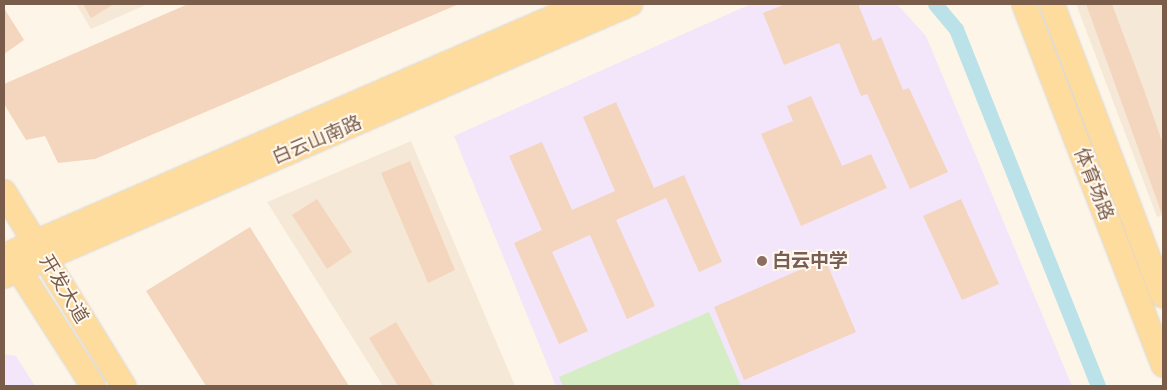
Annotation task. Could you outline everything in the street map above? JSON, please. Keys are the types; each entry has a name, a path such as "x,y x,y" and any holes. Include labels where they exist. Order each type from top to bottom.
{"main road":[{"name":"白云山南路","path":"41,250 584,4"},
{"name":"白云山南路","path":"8,260 41,250 630,4"},
{"name":"体育场路","path":"1024,4 1163,365"},
{"name":"体育场路","path":"1052,4 1163,296"},
{"name":"开发大道","path":"4,192 124,386"},
{"name":"开发大道","path":"8,260 93,386"}],"shaded area":[{"path":"76,4 148,4 91,29"},
{"name":"白云中学","path":"751,4 897,4 926,36 1072,386 556,386 454,136"},
{"path":"1076,4 1163,4 1163,215 1157,217"},
{"path":"411,141 515,386 383,386 267,202"},
{"path":"4,354 16,356 35,386 4,386"}],"green space":[{"path":"709,312 741,386 563,386 559,377"}],"building":[{"path":"83,4 114,4 91,18"},
{"path":"188,4 459,4 95,159 58,163 45,136 26,140 4,104 4,84"},
{"path":"786,4 858,4 873,41 881,37 903,90 909,88 948,172 910,189 867,94 861,96 839,43 784,65 763,13"},
{"path":"1086,4 1112,4 1144,90 1163,144 1163,217"},
{"path":"4,8 24,40 4,54"},
{"path":"811,96 842,166 871,154 887,188 801,226 761,134 793,121 787,106"},
{"path":"616,102 654,188 684,175 722,262 699,272 666,198 616,220 655,306 627,319 590,235 552,252 588,331 559,344 514,243 542,230 509,156 542,142 572,210 615,191 583,117"},
{"path":"410,161 455,270 428,283 381,173"},
{"path":"317,199 352,252 327,269 292,215"},
{"path":"961,199 999,284 962,300 923,216"},
{"path":"250,227 349,386 206,386 146,291"},
{"path":"825,259 856,332 744,380 714,307"},
{"path":"396,322 434,386 398,386 369,338"}],"waterway":[{"path":"935,4 956,29 1098,386"}],"place":[{"name":"白云中学","path":"762,261"}]}
